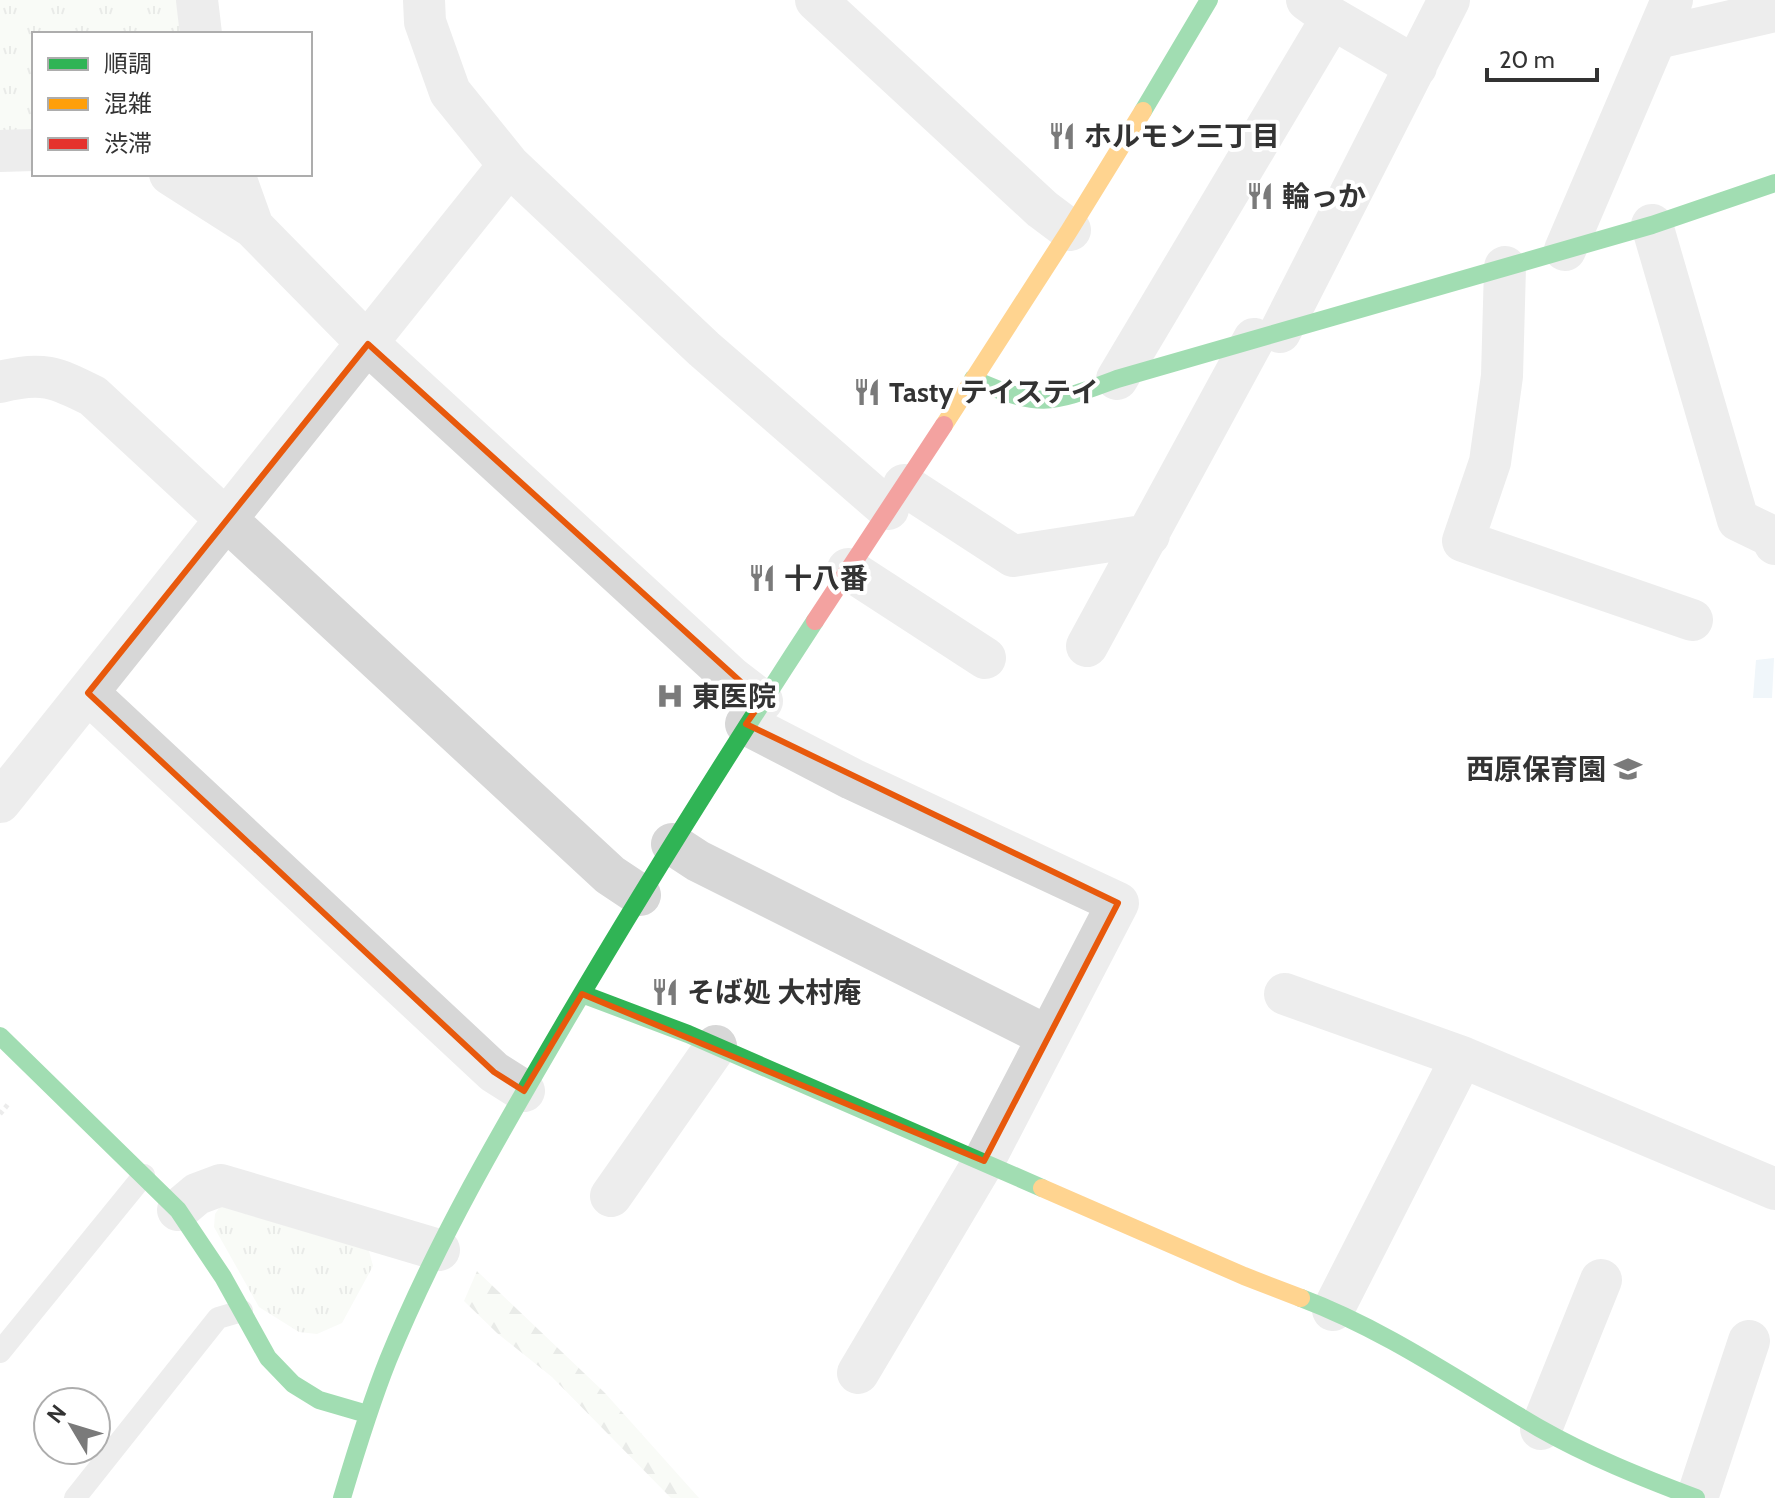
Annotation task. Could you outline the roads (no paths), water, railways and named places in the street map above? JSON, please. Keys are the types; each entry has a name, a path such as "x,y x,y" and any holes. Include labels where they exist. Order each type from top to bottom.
{"street":[{"path":"197,0 201,32"},
{"path":"424,0 425,22 450,92 509,165 704,349 896,497 1013,556 1149,535"},
{"path":"816,0 1042,209 1070,230"},
{"path":"342,1498 367,1414 412,1304 524,1091 640,895 754,712 1070,230 1209,0"},
{"path":"1087,646 1267,336 1416,67 1449,0"},
{"path":"1565,250 1672,0"},
{"path":"1117,379 1320,9 1416,67"},
{"path":"1657,38 1775,11"},
{"path":"0,151 32,150"},
{"path":"0,802 509,165"},
{"path":"173,176 253,227 368,344 732,678 754,712 852,779 1118,903 984,1161 858,1373"},
{"path":"235,176 253,227"},
{"path":"973,379 1008,395 1034,402 1056,401 1117,379 1652,225 1775,183"},
{"path":"1652,225 1738,520 1771,536 1775,544"},
{"path":"1505,267 1502,376 1490,462 1463,541 1692,620"},
{"path":"0,382 28,374 62,380 93,396 610,875 640,895"},
{"path":"848,569 985,658"},
{"path":"88,693 494,1072 524,1091"},
{"path":"672,844 698,861 1047,1036"},
{"path":"582,994 716,1046 1244,1276 1333,1310 1418,1353 1639,1489 1696,1498 1749,1341"},
{"path":"1285,994 1462,1057 1775,1189"},
{"path":"0,1036 178,1210 268,1358 293,1384 319,1400 367,1414"},
{"path":"611,1196 716,1046"},
{"path":"1333,1310 1462,1057"},
{"path":"178,1210 197,1194 221,1185 439,1250"},
{"path":"1541,1429 1601,1280"}],"lane":[{"path":"0,1352 144,1175"},
{"path":"75,1498 218,1318 242,1311"}],"place":[{"name":"ホルモン三丁目","path":"1062,136"},
{"name":"輪っか","path":"1260,196"},
{"name":"Tasty テイステイ","path":"867,392"},
{"name":"十八番","path":"762,578"},
{"name":"東医院","path":"670,696"},
{"name":"西原保育園","path":"1628,769"},
{"name":"そば処 大村庵","path":"665,992"}]}
